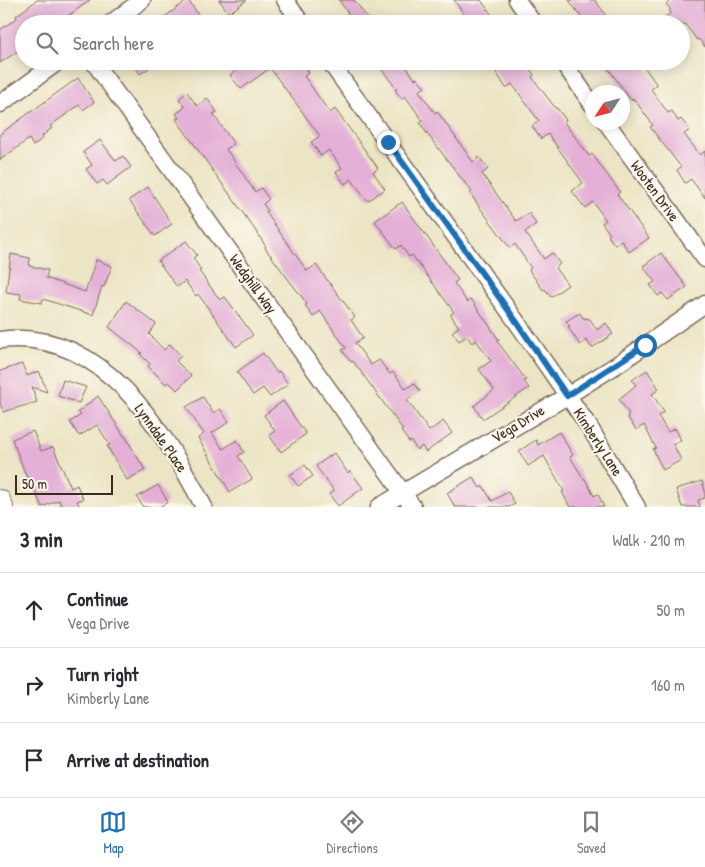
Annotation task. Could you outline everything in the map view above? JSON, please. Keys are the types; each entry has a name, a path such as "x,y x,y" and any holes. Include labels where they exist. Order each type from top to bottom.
{"main road":[{"path":"0,500 3,507"}],"street":[{"path":"122,15 142,0"},
{"path":"285,0 296,15"},
{"path":"517,0 528,15"},
{"path":"0,104 46,70"},
{"name":"Wedghill Way","path":"99,70 413,507"},
{"name":"Kimberly Lane","path":"335,70 516,321 590,428 637,507"},
{"path":"568,70 585,94"},
{"name":"Wooten Drive","path":"612,130 705,259"},
{"name":"Vega Drive","path":"379,507 567,396 615,366 705,304"},
{"name":"Lynndale Place","path":"0,340 16,338 41,341 81,355 111,375 150,416 204,507"}],"building":[{"path":"37,0 90,0 69,15 17,15"},
{"path":"188,0 199,15 167,15"},
{"path":"219,0 247,0 229,13"},
{"path":"339,0 354,0 365,15 349,15"},
{"path":"454,0 481,0 492,15 465,15"},
{"path":"569,0 595,0 605,14 604,15 580,15"},
{"path":"671,0 705,0 705,47 690,31 690,15 668,15 671,13 669,11 671,10 666,4"},
{"path":"15,19 15,53 0,63 0,30"},
{"path":"137,70 146,70 140,74"},
{"path":"237,70 267,70 241,89 230,75"},
{"path":"271,70 307,70 309,73 304,76 330,113 335,109 378,168 373,172 385,189 368,201 351,179 345,184 336,172 342,168 329,150 321,156 311,142 320,136"},
{"path":"382,70 408,70 415,79 417,78 425,87 419,91 435,113 437,111 473,162 479,157 488,169 482,174 516,221 529,213 536,224 525,232 544,259 552,253 560,264 555,268 568,285 551,297 545,289 543,290 529,270 531,268 515,244 510,248 478,205 470,193 472,192 428,135 420,123 423,121 405,96 402,99 395,90 397,89"},
{"path":"495,70 531,70 534,75 532,77 566,120 564,122 589,156 592,154 620,192 617,194 649,238 629,252 621,240 615,245 602,223 606,220 593,202 585,208 572,191 583,183 548,134 541,139 532,126 539,121 512,84 506,88"},
{"path":"609,70 646,70 657,85 651,89 668,113 672,111 678,121 681,119 690,130 684,134 700,155 705,151 705,198 691,179 685,183 677,170 681,167 650,127 653,125 634,99 630,99 630,85 620,85"},
{"path":"78,78 94,102 83,110 79,105 50,126 52,128 33,146 29,139 0,160 0,134"},
{"path":"187,92 197,106 207,98 217,112 213,114 234,144 226,149 255,192 261,188 269,199 263,204 268,211 266,212 307,271 316,265 355,317 351,320 363,338 355,343 371,365 379,360 390,374 393,372 406,389 414,383 420,391 407,400 429,431 443,421 452,433 426,452 422,446 417,450 411,441 409,442 388,409 353,361 351,362 342,350 346,348 320,311 313,317 305,305 307,304 265,248 258,234 176,119 179,118 176,114 185,107 179,99"},
{"path":"100,140 116,161 123,156 131,167 107,185 103,180 97,184 86,169 92,165 83,152"},
{"path":"148,187 172,224 155,236 129,200"},
{"path":"402,202 458,280 454,283 467,302 471,299 499,340 497,341 526,380 524,381 529,388 483,419 474,406 494,390 479,369 491,361 476,340 472,343 467,336 459,341 452,332 459,327 451,314 454,312 412,255 409,257 401,245 396,249 375,221"},
{"path":"186,241 197,255 193,258 201,270 199,271 220,300 225,297 253,335 236,347 198,294 196,296 185,281 177,287 158,261"},
{"path":"661,253 687,287 668,300 662,293 658,296 650,285 655,282 643,266"},
{"path":"11,254 30,258 29,266 48,270 46,278 85,292 96,260 112,266 104,287 102,286 93,315 43,299 42,303 20,299 21,294 6,292"},
{"path":"126,301 156,324 149,334 164,350 170,344 181,356 176,361 191,376 177,390 169,382 166,384 148,366 150,364 140,354 142,353 109,327"},
{"path":"580,313 583,318 590,319 597,330 606,323 613,334 592,348 586,340 580,345 566,321"},
{"path":"263,353 277,373 279,371 288,384 270,397 263,388 253,395 237,372"},
{"path":"22,364 27,376 39,371 47,392 32,387 37,402 3,412 0,403 0,371"},
{"path":"647,370 659,389 652,394 664,412 658,416 668,432 675,428 681,440 673,444 681,460 663,470 653,449 656,448 644,425 636,430 627,416 629,414 619,399 636,385 632,380"},
{"path":"63,380 86,387 79,403 58,396"},
{"path":"98,396 145,470 127,480 107,446 110,445 97,425 79,436 70,422 81,415 78,412"},
{"path":"203,397 213,413 220,409 229,422 212,433 223,449 237,440 244,452 238,456 252,479 230,492 198,438 204,434 186,407"},
{"path":"283,401 306,434 281,452 269,435 275,431 264,415"},
{"path":"33,431 41,451 53,447 71,488 77,485 83,499 77,501 80,507 62,507 59,500 42,507 29,478 27,478 12,439"},
{"path":"559,432 573,455 570,457 594,496 598,494 604,507 570,507 562,492 564,491 544,456 528,466 519,451 536,440 538,445"},
{"path":"334,453 348,473 350,471 363,488 338,506 329,494 334,491 316,466"},
{"path":"305,465 313,476 298,486 290,475"},
{"path":"473,477 480,488 483,486 492,501 508,492 515,504 509,507 455,507 447,493"},
{"path":"702,481 705,498 698,500 700,507 682,507 676,489"},
{"path":"158,485 168,502 159,507 143,507 137,497"}],"route":[{"path":"388,142 516,321 567,396 645,345"}]}
